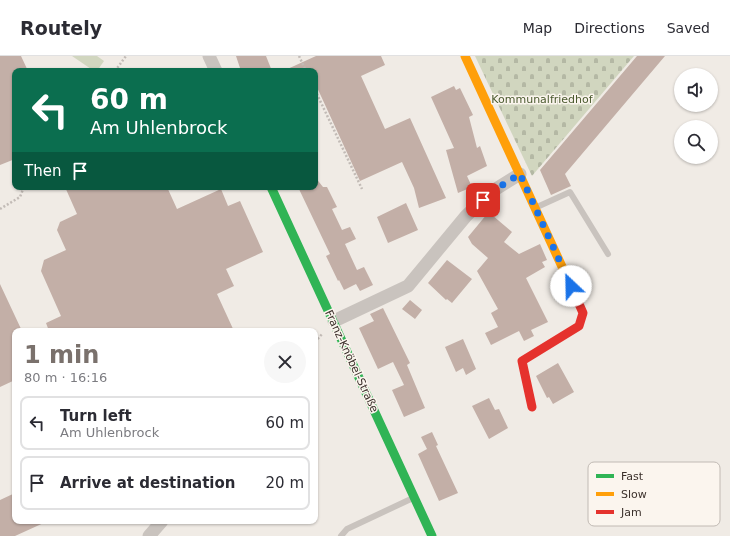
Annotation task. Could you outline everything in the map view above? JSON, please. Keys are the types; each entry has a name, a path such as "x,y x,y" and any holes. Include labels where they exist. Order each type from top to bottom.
{"street":[{"path":"208,56 214,68"},
{"path":"465,56 583,313 579,326 522,361 532,407"},
{"path":"334,321 408,286 466,216 491,192 520,174"},
{"name":"Franz-Knöbel-Straße","path":"272,190 432,536"},
{"path":"149,536 159,524"}],"lane":[{"path":"535,208 570,192 608,254"},
{"path":"341,536 347,529 414,497"}],"path":[{"path":"117,68 126,56"},
{"path":"299,56 305,68"},
{"path":"318,96 362,189"},
{"path":"0,209 20,197 23,190"}],"green space":[{"path":"72,56 97,56 104,61 99,68 90,68"},
{"name":"Kommunalfriedhof","path":"475,56 634,56 532,176"}],"building":[{"path":"0,56 21,56 27,68 12,68 12,160 0,165"},
{"path":"236,56 266,56 271,68 240,68"},
{"path":"316,56 381,56 385,65 361,76 385,129 410,118 446,198 419,208 414,188 402,162 360,181 318,90 318,68 290,68"},
{"path":"637,56 665,56 565,174 571,186 551,195 540,170"},
{"path":"454,86 456,90 460,88 473,115 469,117 477,148 480,146 487,166 467,176 472,187 458,193 446,150 454,148 431,97"},
{"path":"318,181 323,187 327,187 337,207 332,209 342,230 350,227 356,239 345,244 357,270 364,267 373,285 360,291 356,284 344,290 326,256 330,254 299,190 318,190"},
{"path":"66,190 168,190 177,209 219,190 221,190 228,206 240,201 263,252 226,269 234,286 217,294 233,328 48,328 46,323 61,316 41,271 44,260 66,250 57,230 60,222 77,214"},
{"path":"406,203 418,230 388,243 377,217"},
{"path":"487,214 491,217 492,215 512,232 504,242 519,254 540,244 547,260 542,262 545,267 526,278 548,322 531,330 534,336 524,341 519,331 491,345 485,333 498,327 491,313 498,309 477,271 488,258 472,244 468,237"},
{"path":"447,260 472,279 452,303 447,299 446,300 428,283"},
{"path":"0,284 21,328 12,328 12,381 0,387"},
{"path":"410,300 422,310 415,319 402,309"},
{"path":"383,308 410,363 407,365 425,408 404,417 392,390 404,385 393,362 378,369 359,328 374,321 370,314"},
{"path":"463,339 476,369 466,375 463,368 456,372 445,347"},
{"path":"558,363 574,392 553,404 549,397 547,398 536,376"},
{"path":"489,398 495,410 499,409 508,428 489,439 472,406"},
{"path":"432,432 438,445 436,446 458,493 439,501 418,454 427,449 421,437"},
{"path":"12,494 12,524 41,524 15,536 0,536 0,500"}],"traffic: fast":[{"path":"272,190 432,536"}],"traffic: slow":[{"path":"465,56 576,297"}],"traffic: jam":[{"path":"532,407 522,361 579,326 583,313 576,297"}],"route":[{"path":"483,200 491,192 520,174 571,286"}]}
